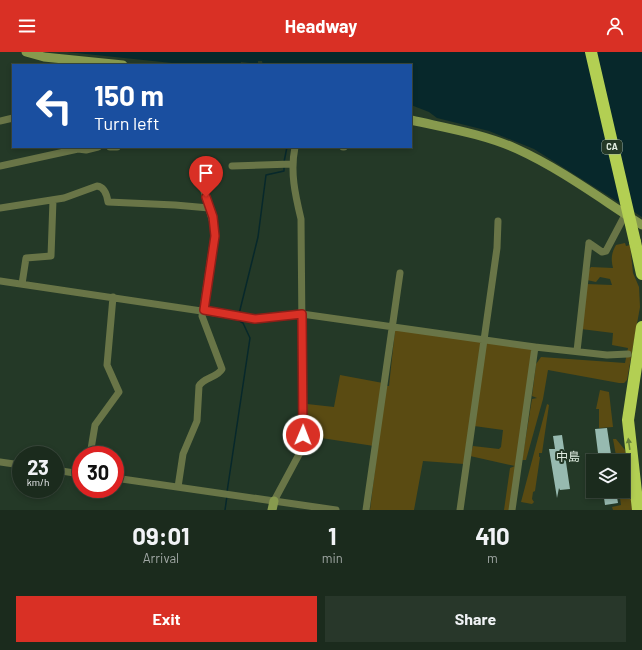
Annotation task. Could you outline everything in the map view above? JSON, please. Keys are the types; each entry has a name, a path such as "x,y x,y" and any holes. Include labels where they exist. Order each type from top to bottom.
{"highway":[{"name":"CA","path":"591,52 638,240"},
{"name":"CA","path":"599,52 638,240 642,274"},
{"path":"638,510 628,420 642,327"}],"street":[{"path":"26,52 44,56 114,64"},
{"path":"0,121 12,118"},
{"path":"412,120 489,139 516,148 540,160 642,225"},
{"path":"0,166 78,148 86,150 94,148"},
{"path":"273,505 302,447 302,219 293,186 292,164 295,148"},
{"path":"232,166 292,164"},
{"path":"178,487 183,454 197,422 199,386 222,370 203,318 215,236 213,217 202,184"},
{"path":"0,208 64,198 97,186 102,187 107,194 108,202 209,208"},
{"path":"22,284 26,258 51,256 53,200"},
{"path":"577,351 590,243 602,252 606,251 625,215"},
{"path":"460,510 497,248 498,221"},
{"path":"366,510 400,273"},
{"path":"0,281 204,310 255,319 302,314 535,347 606,355 628,354"},
{"path":"92,446 95,425 119,392 107,364 113,297"},
{"path":"512,510 535,347"},
{"path":"0,462 12,464"},
{"path":"124,479 178,487 273,505 336,510"}],"shaded area":[{"path":"625,243 626,246 630,245 633,273 639,287 640,307 627,380 624,383 619,383 548,370 543,399 526,460 522,460 532,399 537,398 532,396 536,364 541,357 625,363 628,348 612,345 613,333 581,329 586,284 612,285 610,279 600,277 596,282 587,280 588,271 591,267 613,268 612,256 614,248 616,245"},
{"path":"395,330 481,341 464,464 423,461 414,510 370,510 385,386 389,386"},
{"path":"485,341 532,349 510,510 504,510 510,468 515,466 470,456 473,446 499,449 501,447 503,430 474,426"},
{"path":"340,375 383,383 374,446 308,436 307,404 334,407"},
{"path":"600,390 609,392 613,427 599,428 599,409 596,409"},
{"path":"547,404 549,405 542,453 539,453 540,457 535,491 533,492 532,499 534,502 532,504 521,502"},
{"path":"613,439 616,439 625,450 626,454 616,454"},
{"path":"630,480 632,510 613,510 612,507 621,505 620,498 630,498"}],"water":[{"path":"67,52 642,52 642,217 534,149 489,131 437,118 429,112 412,105 412,64 263,64 262,61 258,61 258,64 241,62 240,64 181,64"}],"building":[{"path":"607,428 611,454 598,454 595,429"},
{"path":"562,435 570,489 560,490 559,488 557,498 549,449 555,449 553,436"},
{"path":"604,498 617,498 618,503 605,505"}],"waterway":[{"path":"284,162 287,148"},
{"path":"239,314 258,237 266,175 284,171 284,168"},
{"path":"227,492 250,338 243,323 238,320"},
{"path":"225,510 227,496"}],"district":[{"name":"中島","path":"568,457"}],"route":[{"path":"206,197 213,217 215,236 204,310 255,319 302,314 303,435"}]}
